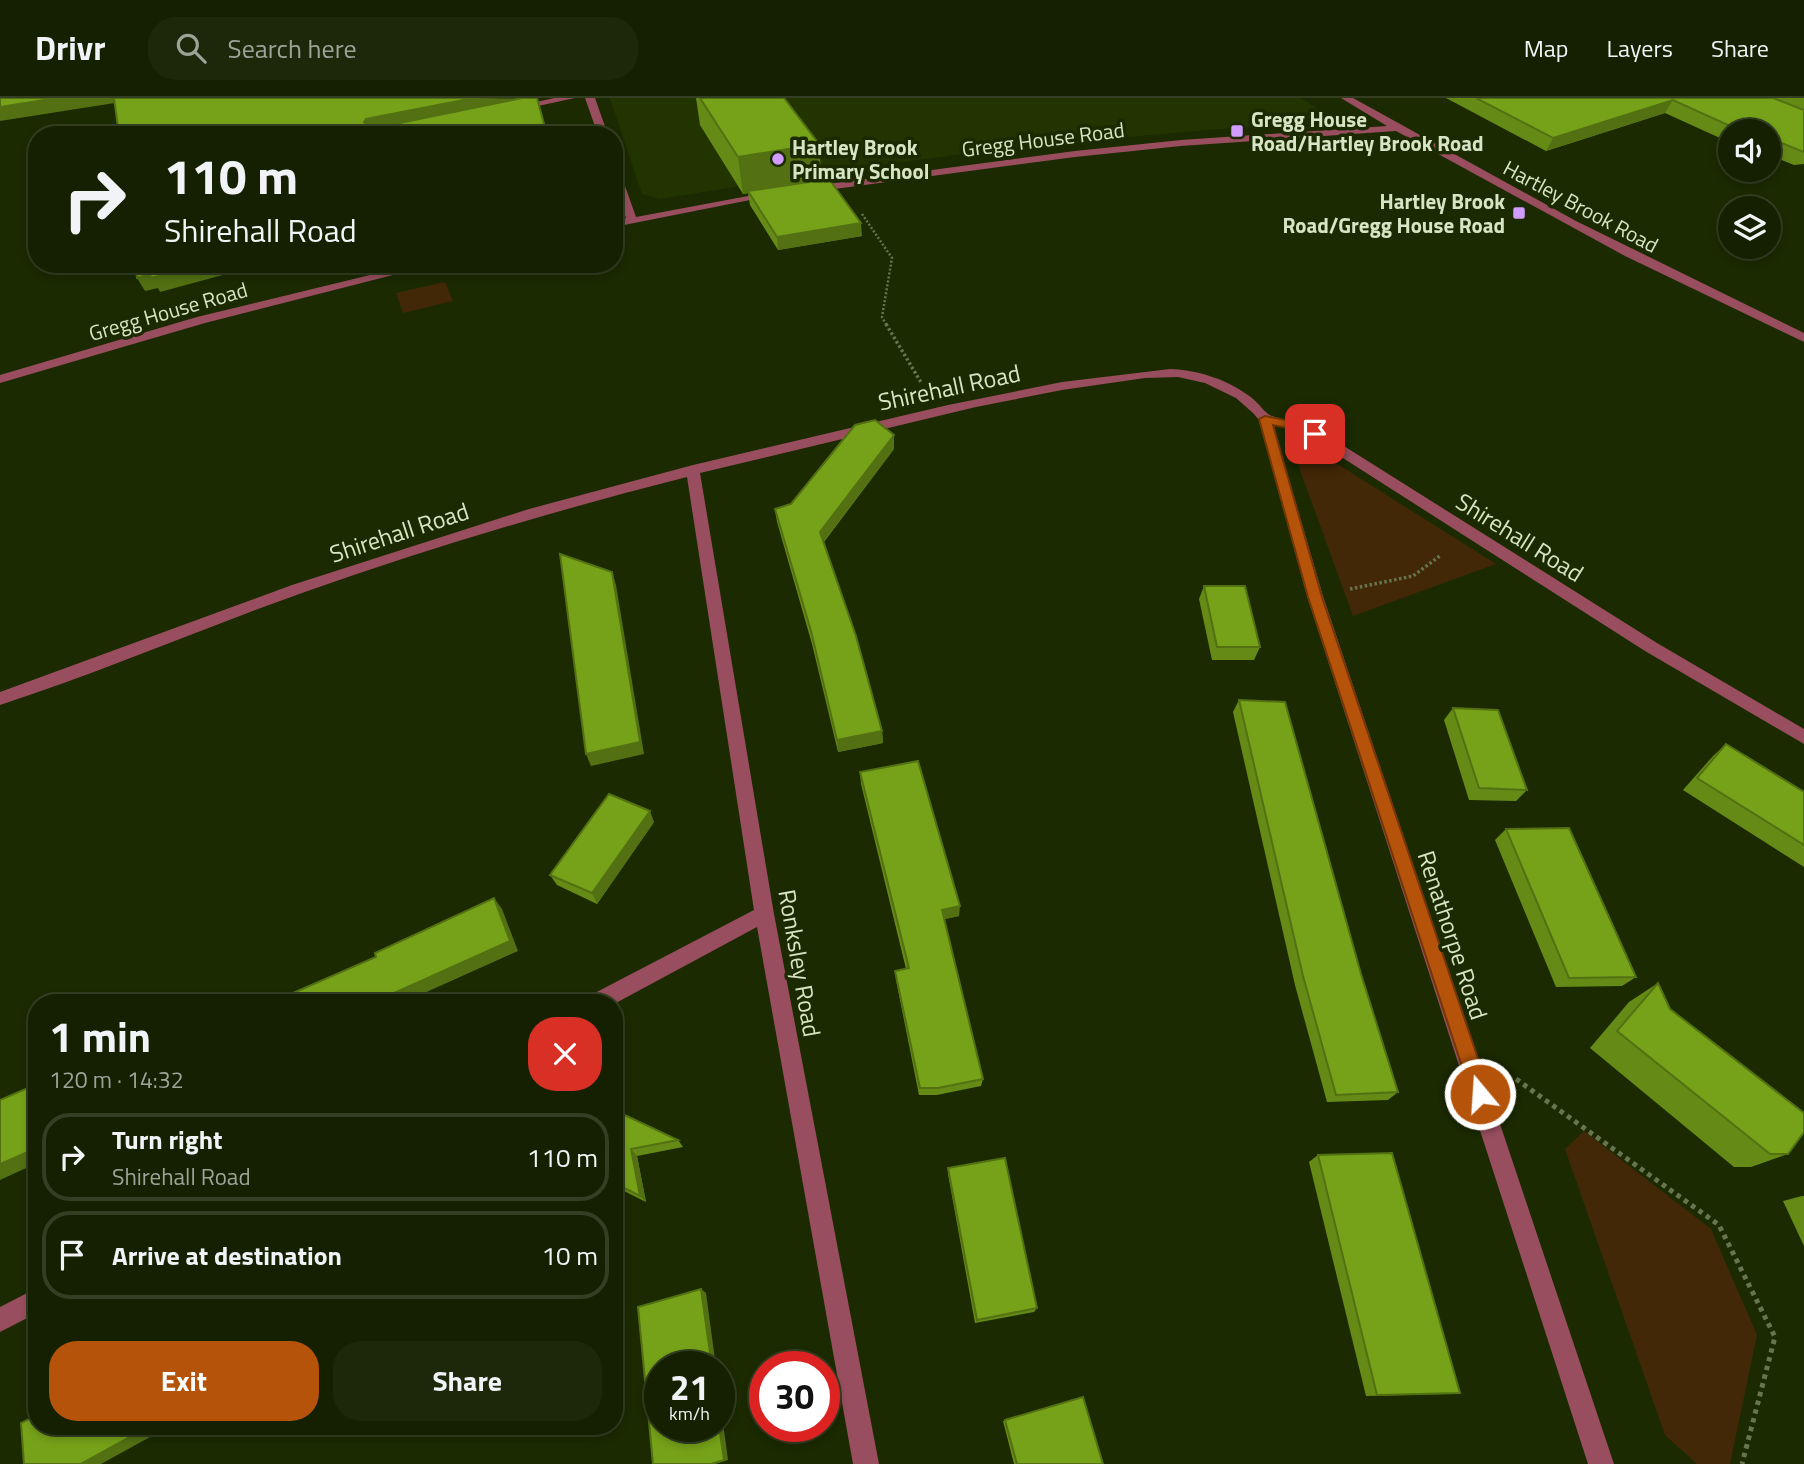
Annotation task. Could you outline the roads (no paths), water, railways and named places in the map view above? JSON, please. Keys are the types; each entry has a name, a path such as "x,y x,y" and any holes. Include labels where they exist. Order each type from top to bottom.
{"street":[{"path":"501,111 569,98"},
{"path":"590,98 600,126"},
{"name":"Hartley Brook Road","path":"1346,98 1612,246 1804,338"},
{"name":"Gregg House Road","path":"623,222 789,192 927,172 1181,143 1396,128"},
{"path":"623,194 632,220"},
{"name":"Gregg House Road","path":"0,379 201,320 393,273"},
{"name":"Shirehall Road","path":"0,699 328,579 453,537 693,470 938,411 1090,381 1175,374 1204,379 1236,392 1254,404 1265,419 1302,427 1315,434 1651,647 1804,737"},
{"name":"Renathorpe Road","path":"1265,419 1315,597 1601,1464"},
{"name":"Ronksley Road","path":"693,470 764,914 866,1464"},
{"path":"613,994 764,914"},
{"path":"0,1320 28,1305"}],"place":[{"name":"Gregg House Road/Hartley Brook Road","path":"1237,131"},
{"name":"Hartley Brook Primary School","path":"778,159"},
{"name":"Hartley Brook Road/Gregg House Road","path":"1519,213"}]}
